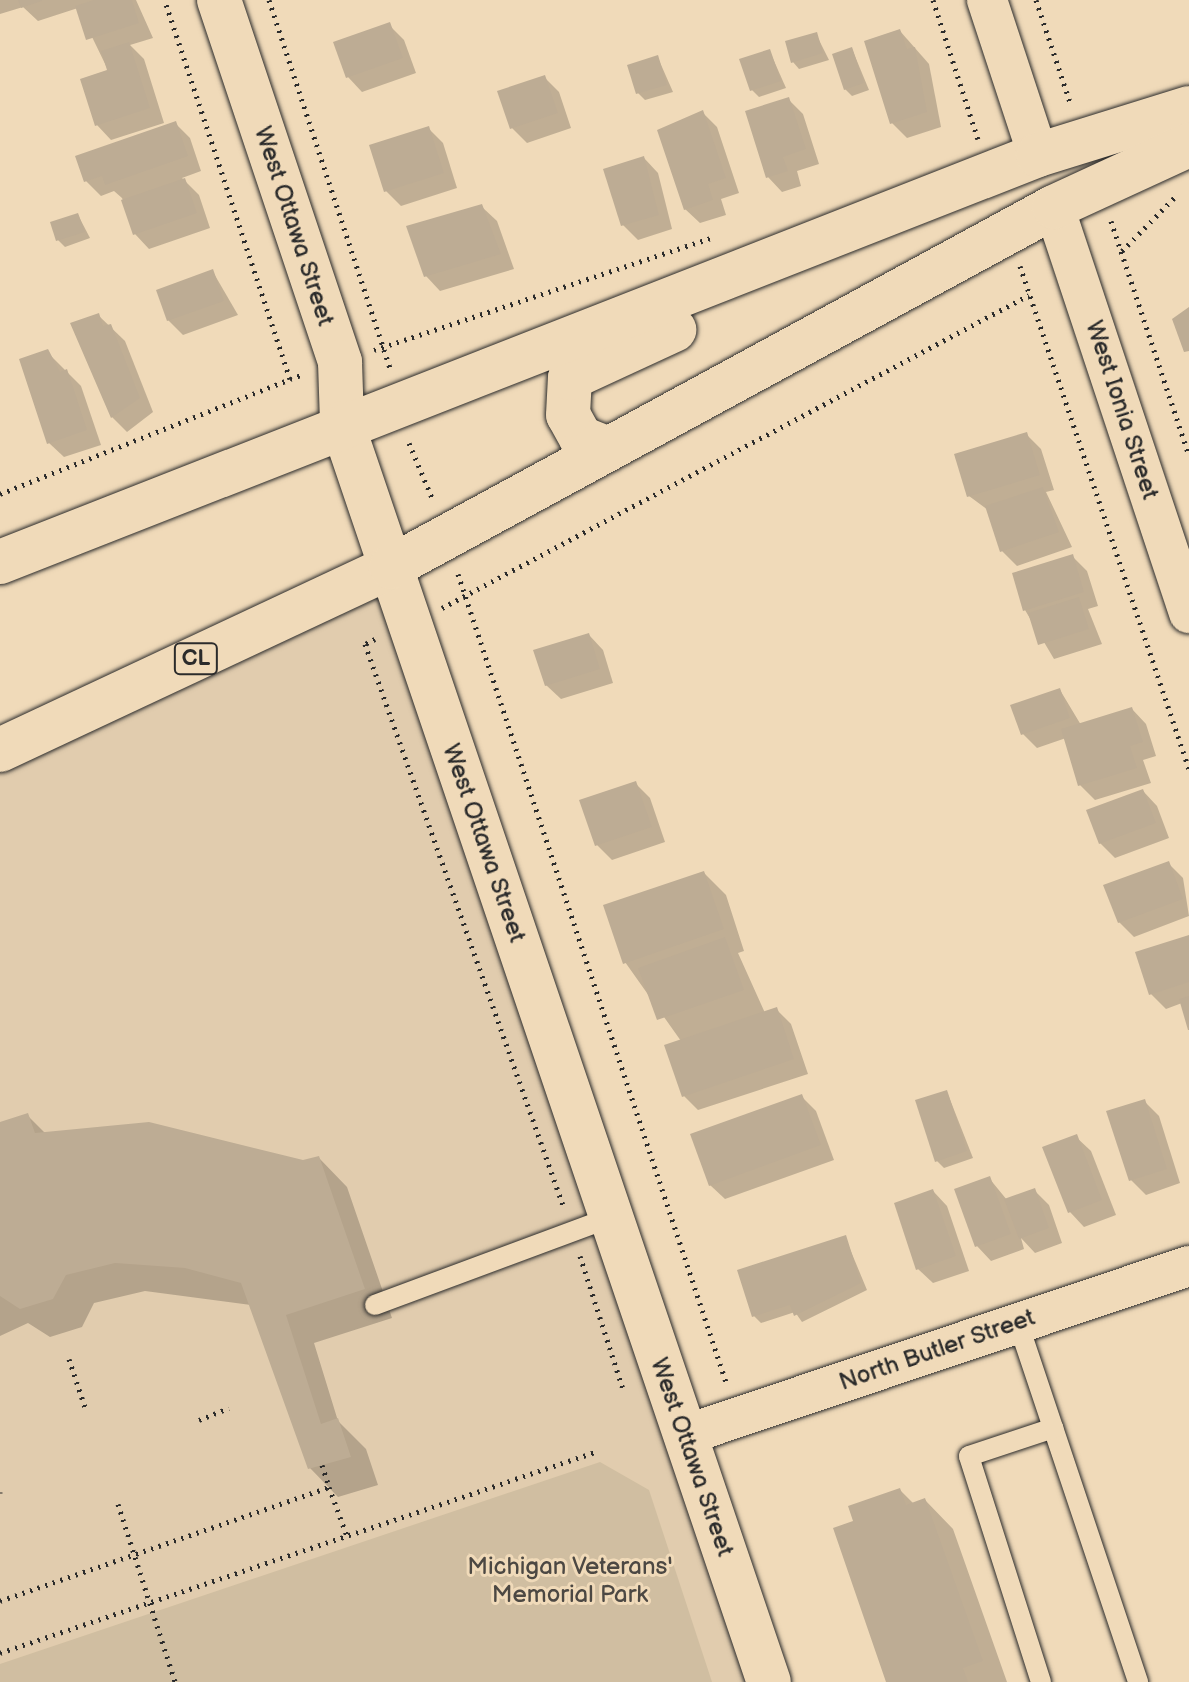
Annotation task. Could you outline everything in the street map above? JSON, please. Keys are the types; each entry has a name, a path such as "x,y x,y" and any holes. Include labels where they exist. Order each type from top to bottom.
{"main road":[{"name":"West Ottawa Street","path":"219,0 340,362 342,423 391,567 592,1226 685,1435 769,1682"},
{"path":"0,562 342,423 848,233 1038,155 1189,108"},
{"path":"391,567 1008,231 1189,145"},
{"path":"606,448 581,438 568,415 570,378 582,367 798,279 848,233"},
{"name":"CL","path":"0,750 391,567"}],"street":[{"path":"987,0 1038,155"},
{"name":"West Ionia Street","path":"1054,207 1189,613"},
{"name":"North Butler Street","path":"685,1435 1189,1266"}],"lane":[{"path":"375,1305 592,1226"},
{"path":"1018,1323 1137,1682"},
{"path":"1041,1682 969,1456 1053,1428"}],"path":[{"path":"0,494 290,379 165,0"},
{"path":"269,0 384,347 719,235"},
{"path":"933,0 981,146 966,151"},
{"path":"1036,0 1083,139"},
{"path":"1122,251 1189,184"},
{"path":"1100,186 1189,455"},
{"path":"1008,231 1189,769"},
{"path":"738,1417 467,598 1029,295"},
{"path":"411,451 433,501"},
{"path":"365,644 592,1226 624,1392"},
{"path":"69,1359 85,1407"},
{"path":"199,1420 229,1408"},
{"path":"0,1653 598,1451"},
{"path":"322,1465 347,1536"},
{"path":"0,1601 135,1557 329,1487"},
{"path":"118,1504 175,1682"}],"shaded area":[{"path":"391,567 769,1682 0,1682 0,739"}],"green space":[{"name":"Michigan Veterans' Memorial Park","path":"600,1462 649,1490 712,1682 0,1682 0,1664"}],"building":[{"path":"18,0 42,0 42,1 21,8"},
{"path":"94,0 132,0 139,23 86,40 75,6"},
{"path":"390,22 403,58 346,78 333,42"},
{"path":"900,29 907,49 915,47 927,112 890,124 864,41"},
{"path":"817,32 823,53 791,63 785,41"},
{"path":"129,42 150,108 95,126 80,79 107,70 101,51"},
{"path":"852,47 864,83 844,90 832,54"},
{"path":"770,49 781,81 750,91 739,59"},
{"path":"658,55 667,85 636,94 627,65"},
{"path":"545,75 558,113 510,129 497,91"},
{"path":"789,97 806,149 783,157 788,171 766,178 745,111"},
{"path":"703,110 726,178 708,184 713,200 684,210 657,130"},
{"path":"176,121 188,156 105,185 102,176 84,182 75,156"},
{"path":"429,126 444,173 384,192 369,145"},
{"path":"644,156 659,215 621,226 603,169"},
{"path":"185,178 197,213 133,235 121,200"},
{"path":"482,204 501,254 424,277 406,226"},
{"path":"78,213 85,232 56,241 50,222"},
{"path":"213,269 224,301 167,321 156,290"},
{"path":"1189,307 1189,351 1184,352 1172,319"},
{"path":"99,313 103,326 111,324 140,398 111,418 70,323"},
{"path":"48,349 60,372 67,369 87,430 47,444 19,359"},
{"path":"1027,432 1040,475 967,497 954,454"},
{"path":"1043,487 1059,532 1000,552 985,506"},
{"path":"1073,554 1084,592 1023,611 1012,573"},
{"path":"1079,597 1089,629 1038,645 1028,613"},
{"path":"589,633 600,669 545,686 533,650"},
{"path":"1060,688 1070,718 1021,735 1010,705"},
{"path":"1132,707 1143,742 1130,746 1137,768 1078,786 1061,729"},
{"path":"636,781 652,827 595,846 579,800"},
{"path":"1143,789 1156,823 1099,844 1086,810"},
{"path":"1169,861 1183,899 1118,923 1103,885"},
{"path":"704,871 724,929 623,964 603,905"},
{"path":"1189,935 1189,982 1149,995 1135,952"},
{"path":"725,937 744,990 657,1020 638,968"},
{"path":"1189,996 1189,1030 1188,1030 1179,999"},
{"path":"777,1007 794,1059 682,1097 664,1045"},
{"path":"947,1090 967,1151 935,1162 915,1100"},
{"path":"802,1094 821,1145 709,1186 690,1134"},
{"path":"1145,1099 1167,1169 1129,1181 1106,1111"},
{"path":"28,1113 35,1133 149,1122 303,1160 319,1156 365,1289 286,1315 321,1424 338,1418 351,1457 308,1469 241,1283 185,1268 115,1263 66,1275 53,1299 20,1309 0,1296 0,1122"},
{"path":"1077,1134 1102,1200 1068,1213 1042,1147"},
{"path":"990,1176 1011,1234 975,1247 954,1189"},
{"path":"1035,1188 1049,1228 1019,1239 1004,1199"},
{"path":"933,1189 956,1256 916,1270 894,1203"},
{"path":"846,1235 861,1283 794,1316 790,1305 752,1317 737,1270"},
{"path":"900,1488 906,1505 925,1498 983,1661 963,1668 968,1682 886,1682 833,1528 853,1521 848,1506"}]}
